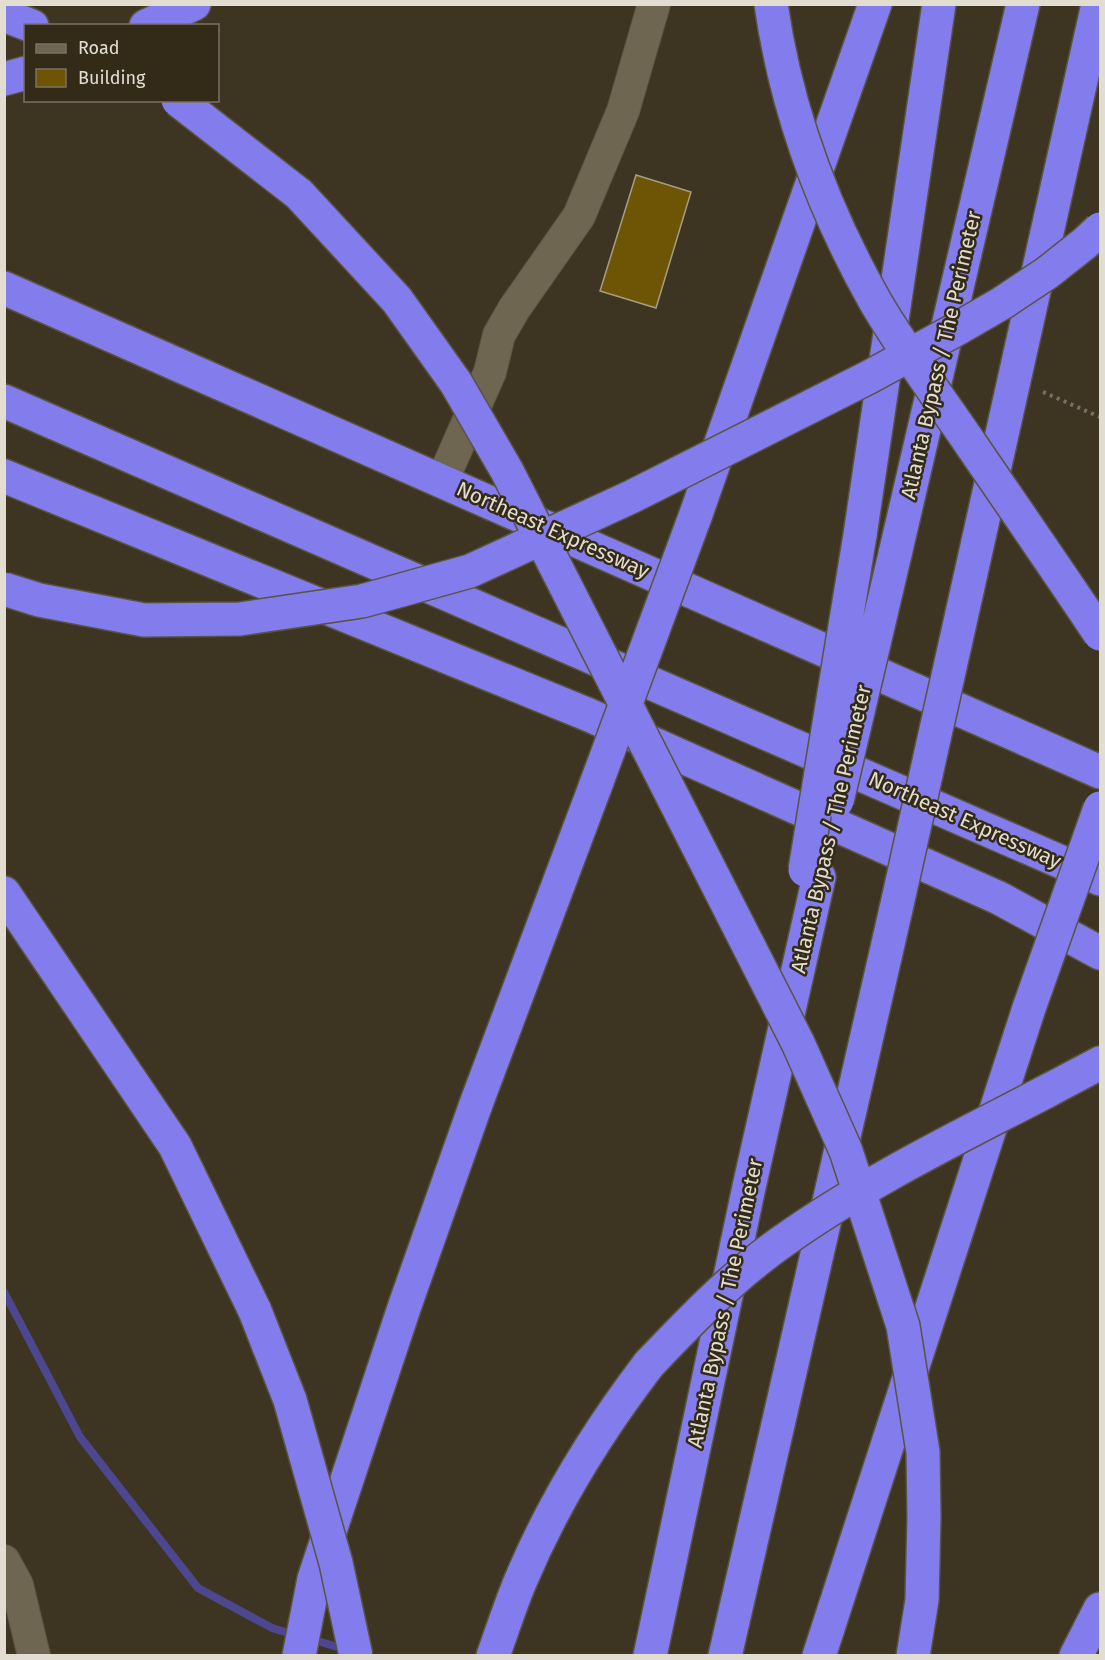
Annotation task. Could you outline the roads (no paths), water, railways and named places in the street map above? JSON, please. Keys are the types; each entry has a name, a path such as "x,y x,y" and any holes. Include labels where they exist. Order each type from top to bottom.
{"highway":[{"path":"151,24 194,4"},
{"path":"771,4 777,46 797,124 838,228 876,303 1101,634"},
{"path":"299,1656 314,1579 405,1305 476,1104 696,514 875,4"},
{"path":"812,874 939,4"},
{"name":"Atlanta Bypass / The Perimeter","path":"650,1656 749,1187 812,874 895,554 1023,4"},
{"path":"725,1656 896,909 1098,4"},
{"path":"4,15 27,24"},
{"path":"4,79 24,74"},
{"path":"181,102 299,194 397,300 456,383 507,471 798,1042 846,1151 903,1326 923,1452 922,1600 913,1656"},
{"path":"4,590 39,600 144,620 240,619 362,602 470,571 631,497 869,377 1002,303 1047,273 1101,228"},
{"name":"Northeast Expressway","path":"4,288 1101,772"},
{"name":"Northeast Expressway","path":"4,401 1101,879"},
{"path":"4,476 589,715 999,898 1101,953"},
{"path":"819,1656 1029,1008 1101,808"},
{"path":"4,894 175,1146 255,1311 290,1400 336,1563 356,1656"},
{"path":"493,1656 519,1582 558,1502 586,1452 616,1407 649,1364 712,1299 782,1241 843,1201 903,1166 1101,1064"},
{"path":"1076,1656 1101,1609"}],"street":[{"path":"442,481 490,372 499,334 579,216 623,111 654,4"},
{"path":"4,1561 17,1585 34,1656"}],"waterway":[{"path":"4,1292 80,1437 198,1588 272,1628 285,1632"},
{"path":"321,1642 347,1650"}]}
